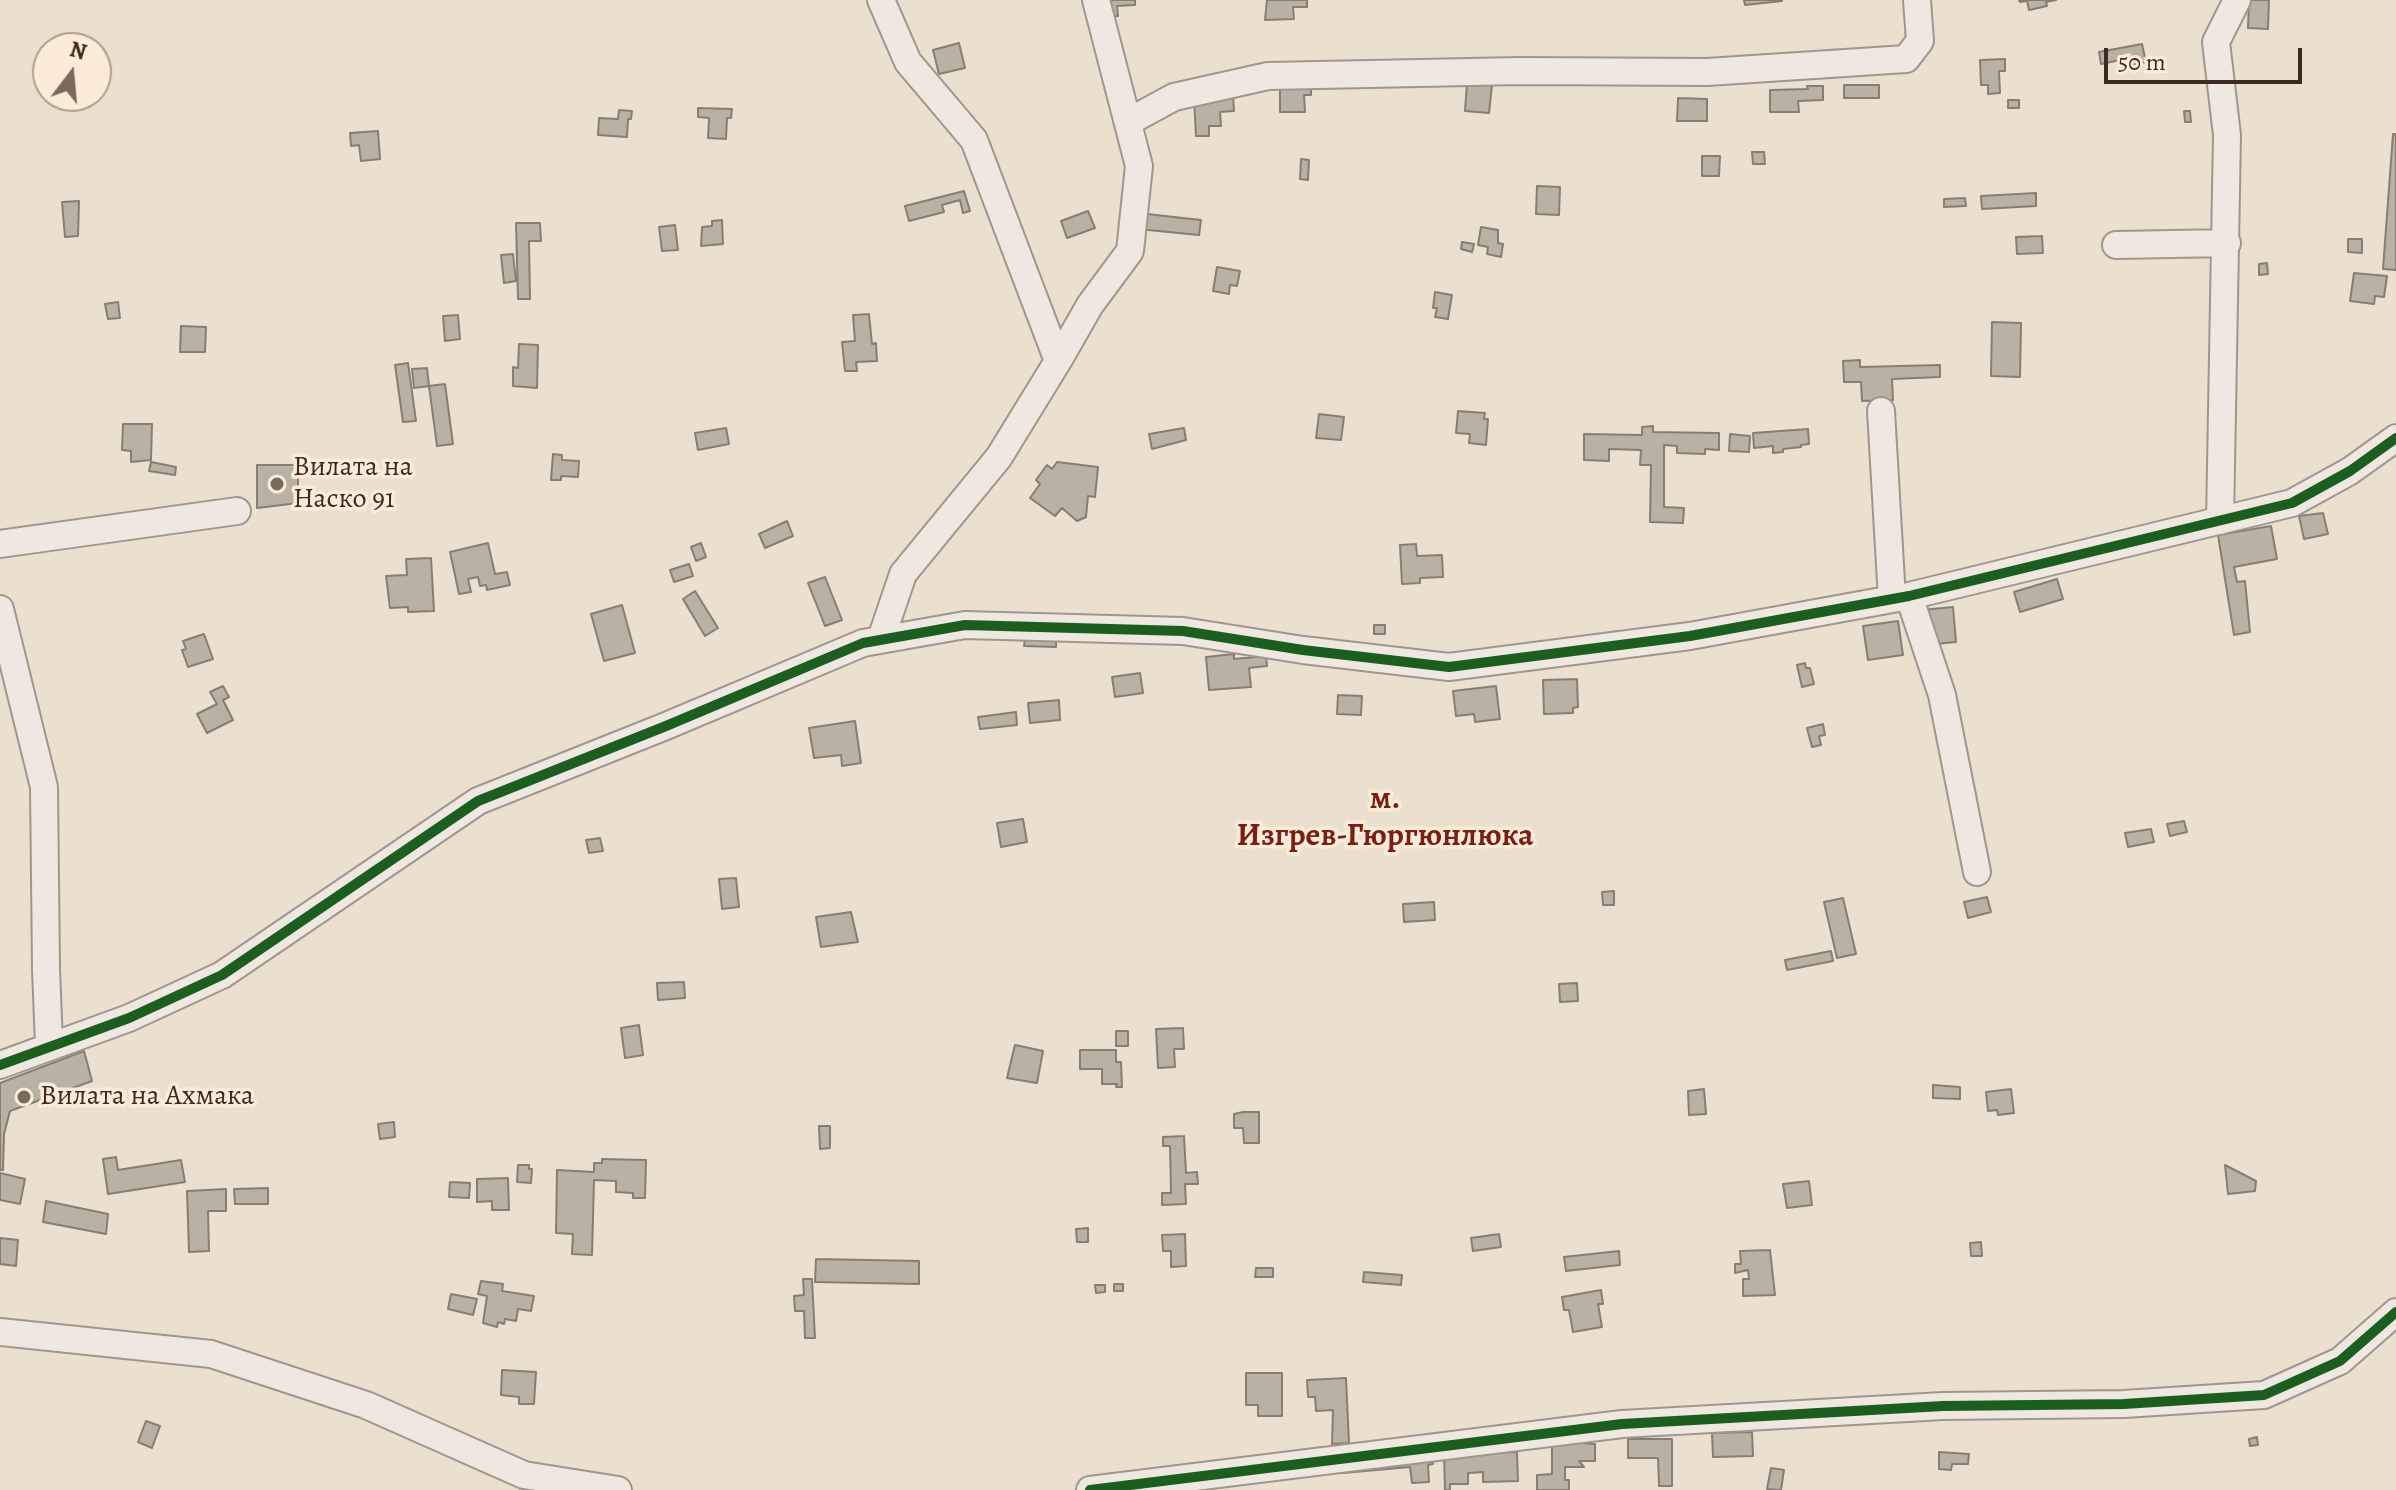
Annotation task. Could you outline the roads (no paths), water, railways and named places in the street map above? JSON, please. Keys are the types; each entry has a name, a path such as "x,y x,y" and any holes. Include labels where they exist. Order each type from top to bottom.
{"street":[{"path":"881,0 908,62 974,140 1058,361"},
{"path":"881,639 903,574 999,457 1090,305 1130,251 1139,166 1096,0"},
{"path":"1128,122 1174,97 1268,76 1520,71 1707,72 1906,59 1920,41 1917,0"},
{"path":"2220,521 2227,135 2216,42 2237,0"},
{"path":"2116,245 2227,243"},
{"path":"1881,411 1901,597 1942,695 1977,872"},
{"path":"0,1065 129,1018 222,975 478,801 863,643 965,625 1183,631 1303,650 1449,667 1690,636 1901,597 2292,503 2350,471 2396,438"},
{"path":"0,544 237,511"},
{"path":"0,609 44,787 49,1045"},
{"path":"1090,1490 1622,1424 1928,1407 2124,1404 2264,1395 2340,1361 2396,1312"},
{"path":"0,1332 211,1354 366,1405 524,1475 618,1490"}],"place":[{"name":"Вилата на Наско 91","path":"277,484"},
{"name":"Вилата на Ахмака","path":"24,1097"}],"district":[{"name":"м. Изгрев-Гюргюнлюка","path":"1385,818"}]}
